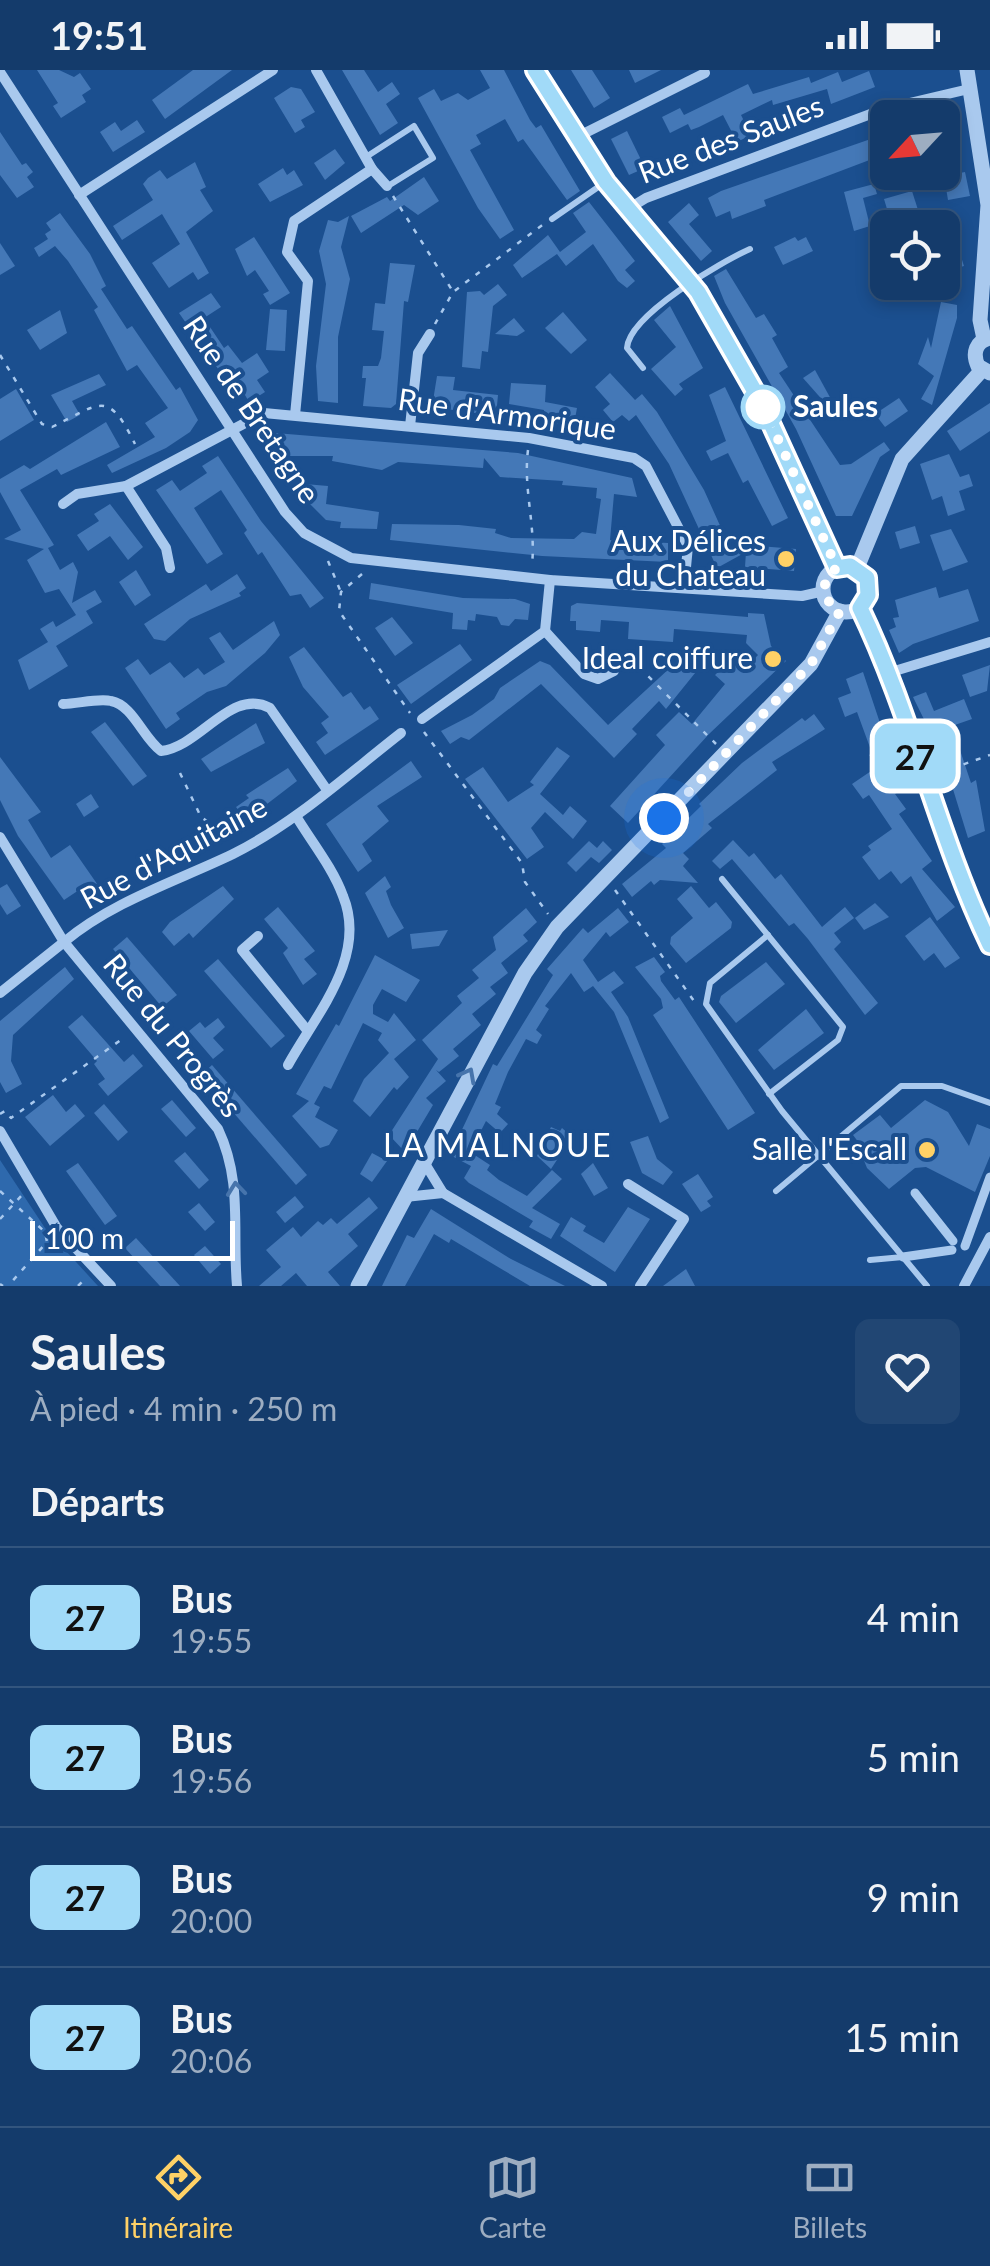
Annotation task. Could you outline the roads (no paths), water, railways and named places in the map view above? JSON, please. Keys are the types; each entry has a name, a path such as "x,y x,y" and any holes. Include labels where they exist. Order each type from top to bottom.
{"street":[{"path":"79,195 273,70"},
{"path":"316,70 386,186"},
{"path":"534,70 606,182 689,281 762,404 837,568"},
{"path":"856,568 902,459 986,371 974,354 987,338 980,320 988,205 967,70"},
{"name":"Rue de Bretagne","path":"0,72 286,512 322,546 351,558 550,580 802,596 824,591"},
{"path":"577,137 704,73"},
{"name":"Rue des Saules","path":"628,209 646,198 884,109 969,90"},
{"path":"295,415 308,281 287,252 294,220 369,163"},
{"path":"410,426 418,353 430,334"},
{"name":"Rue d'Armorique","path":"64,504 77,494 126,486 264,413 529,438 634,458 646,466 688,546 684,588"},
{"path":"126,486 166,548 170,568"},
{"path":"856,568 837,568 825,580 824,591 831,605 840,611 860,608"},
{"path":"856,568 869,586 860,608 888,673 963,887 990,945"},
{"path":"550,580 545,631 584,674 598,679 614,671"},
{"path":"358,1286 525,972 557,927 811,664 840,611"},
{"path":"422,719 545,631"},
{"path":"888,673 990,642"},
{"path":"63,704 109,700 125,708 149,742 161,751 178,749 244,702 257,701 270,708 328,790"},
{"name":"Rue d'Aquitaine","path":"0,993 64,942 165,882 241,849 296,816 401,734"},
{"path":"288,1065 346,964 351,936 344,896 296,816"},
{"name":"Rue du Progrès","path":"0,837 64,942 218,1129 233,1161 238,1210 236,1286"},
{"path":"258,936 242,950 308,1030"},
{"path":"1,1138 56,1228 110,1286"},
{"path":"423,1161 443,1193 602,1286"},
{"path":"965,1246 990,1177"},
{"path":"628,1184 684,1219 640,1286"},
{"path":"405,1197 443,1193"},
{"path":"903,1257 953,1245 914,1193"},
{"path":"964,1286 990,1237"}],"lane":[{"path":"369,163 414,126 433,158 386,186"},
{"path":"552,218 606,182"},
{"path":"643,368 630,353 628,340 689,281 750,249"},
{"path":"722,878 840,1022 844,1032 769,1094"},
{"path":"768,935 710,983 704,999 769,1094 926,1286"},
{"path":"776,1191 901,1086 942,1086 990,1104"},
{"path":"870,1260 903,1257"}],"place":[{"name":"Saules","path":"763,407"},
{"name":"Aux Délices du Chateau","path":"786,559"},
{"name":"Ideal coiffure","path":"773,659"},
{"name":"Salle l'Escall","path":"927,1150"}],"district":[{"name":"LA MALNOUE","path":"498,1146"}]}
